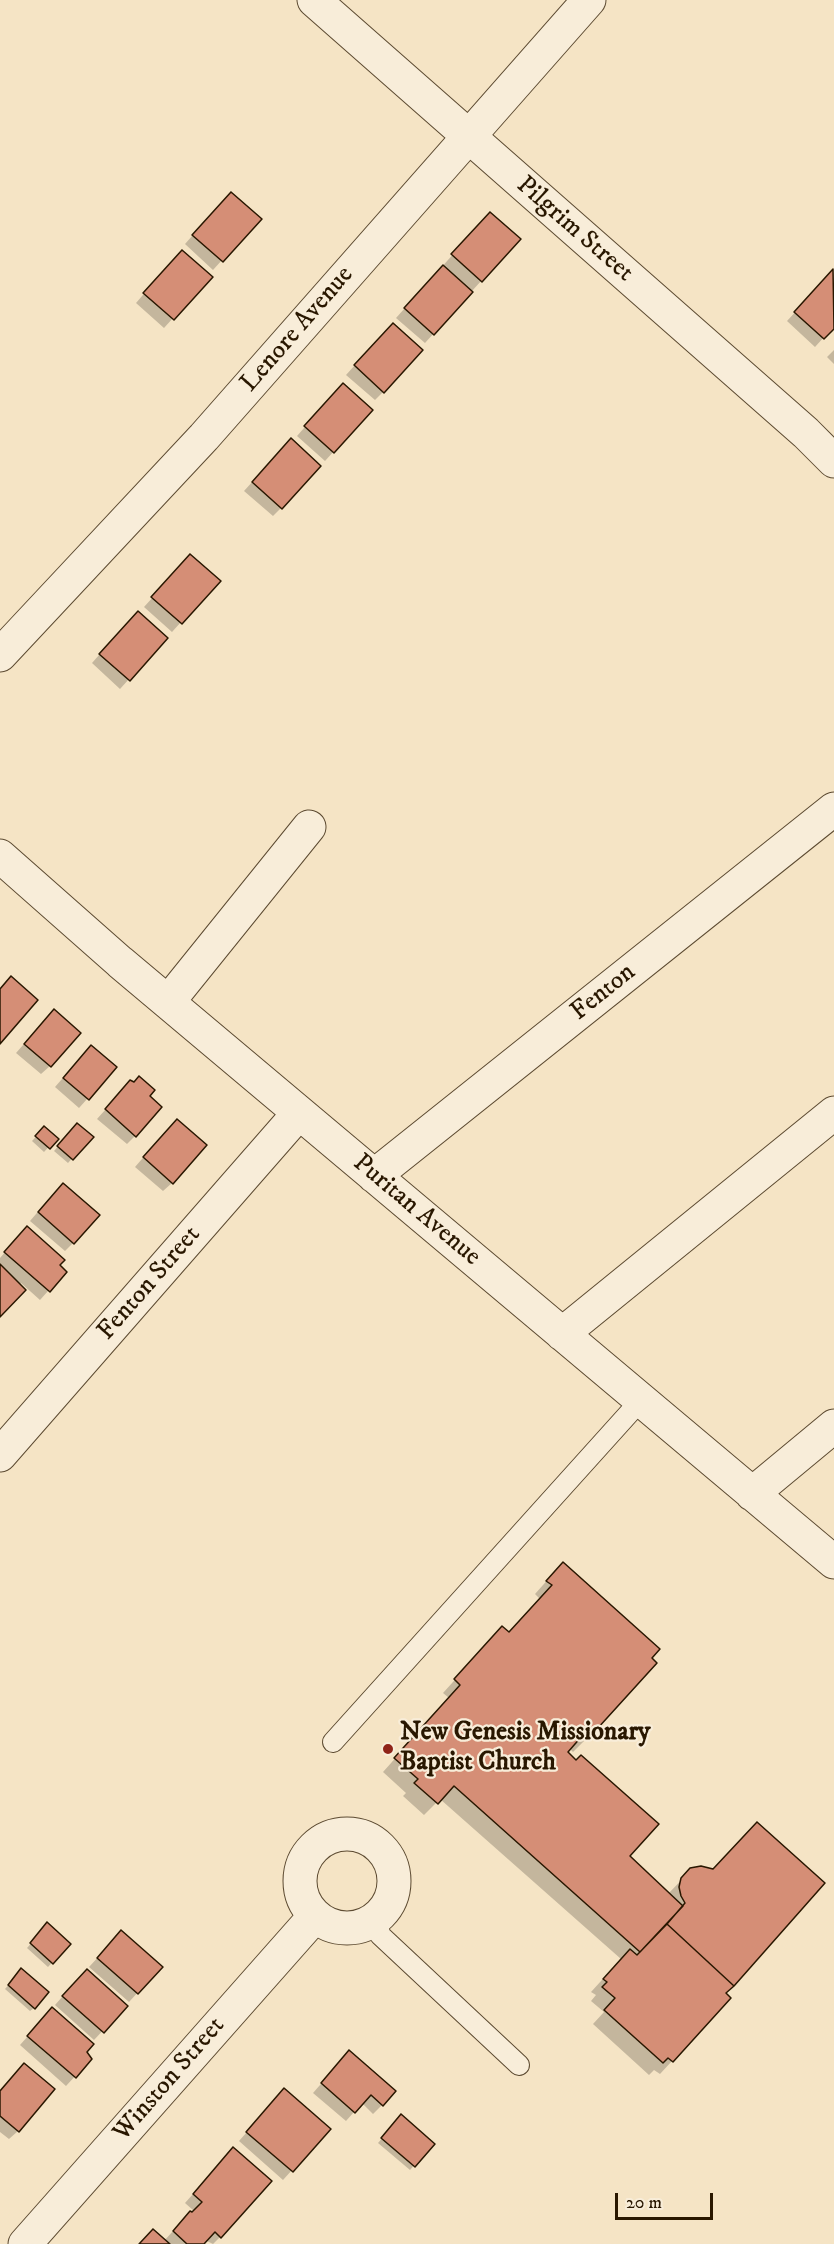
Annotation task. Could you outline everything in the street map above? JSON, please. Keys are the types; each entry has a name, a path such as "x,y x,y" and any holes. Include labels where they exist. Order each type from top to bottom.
{"street":[{"name":"Pilgrim Street","path":"314,0 806,433 834,461"},
{"name":"Lenore Avenue","path":"0,655 204,437 590,0"},
{"name":"Fenton","path":"374,1176 834,809"},
{"path":"168,1002 309,827"},
{"name":"Puritan Avenue","path":"0,856 299,1113 834,1562"},
{"name":"Fenton Street","path":"0,1455 299,1113"},
{"path":"562,1334 834,1113"},
{"path":"752,1494 834,1426"},
{"path":"347,1834 363,1837 377,1845 387,1858 393,1873 393,1889 387,1904 377,1917 366,1924 352,1928 326,1923 315,1916 305,1903 300,1887 301,1871 306,1856 317,1844 332,1836 347,1834"},
{"name":"Winston Street","path":"25,2244 315,1916"}],"lane":[{"path":"333,1742 641,1400"},
{"path":"377,1917 380,1935 519,2065"}],"building":[{"path":"231,192 262,219 223,262 192,235"},
{"path":"490,212 521,239 482,282 451,254"},
{"path":"182,250 213,277 174,320 143,293"},
{"path":"443,265 473,292 434,335 404,308"},
{"path":"833,269 834,329 824,339 794,312"},
{"path":"393,323 423,350 384,393 354,365"},
{"path":"343,383 373,410 334,453 304,426"},
{"path":"291,438 321,466 282,509 252,482"},
{"path":"190,554 221,581 182,624 151,597"},
{"path":"138,611 168,638 130,681 99,654"},
{"path":"11,976 38,1000 0,1044 0,989"},
{"path":"54,1009 81,1033 51,1067 24,1044"},
{"path":"91,1045 117,1067 89,1100 63,1078"},
{"path":"139,1076 155,1090 150,1096 162,1107 136,1137 105,1109 130,1080 134,1082"},
{"path":"177,1119 207,1145 173,1184 143,1157"},
{"path":"77,1123 94,1137 73,1160 57,1146"},
{"path":"44,1126 59,1139 50,1149 35,1136"},
{"path":"63,1183 100,1215 74,1244 38,1212"},
{"path":"27,1226 65,1260 60,1265 67,1272 50,1292 4,1252"},
{"path":"0,1264 26,1290 0,1317"},
{"path":"563,1562 660,1649 652,1658 657,1663 587,1740 582,1736 568,1752 576,1760 581,1755 659,1824 630,1856 683,1906 640,1952 454,1786 438,1804 414,1783 418,1779 394,1758 460,1685 454,1679 502,1626 509,1632 552,1585 546,1581"},
{"path":"757,1822 825,1883 734,1986 667,1924 685,1903 679,1887 681,1878 690,1868 701,1866 713,1869"},
{"path":"47,1922 71,1944 53,1964 30,1943"},
{"path":"667,1924 734,1986 726,1993 731,1998 673,2062 668,2058 663,2063 604,2010 615,1998 602,1987 607,1982 603,1979 630,1949 637,1955"},
{"path":"121,1930 163,1967 138,1994 97,1958"},
{"path":"21,1968 49,1992 35,2009 8,1985"},
{"path":"87,1969 128,2006 104,2033 62,1996"},
{"path":"52,2007 94,2044 87,2052 92,2059 76,2078 27,2036"},
{"path":"349,2050 396,2091 383,2106 371,2095 355,2113 321,2083"},
{"path":"24,2063 55,2089 19,2132 0,2116 0,2091"},
{"path":"284,2088 331,2129 293,2172 246,2132"},
{"path":"401,2114 435,2144 415,2167 381,2138"},
{"path":"233,2147 272,2181 221,2238 215,2232 204,2244 187,2244 173,2231 190,2211 192,2212 202,2202 193,2194"},
{"path":"153,2229 170,2244 139,2244"}],"place":[{"name":"New Genesis Missionary Baptist Church","path":"388,1749"}]}
